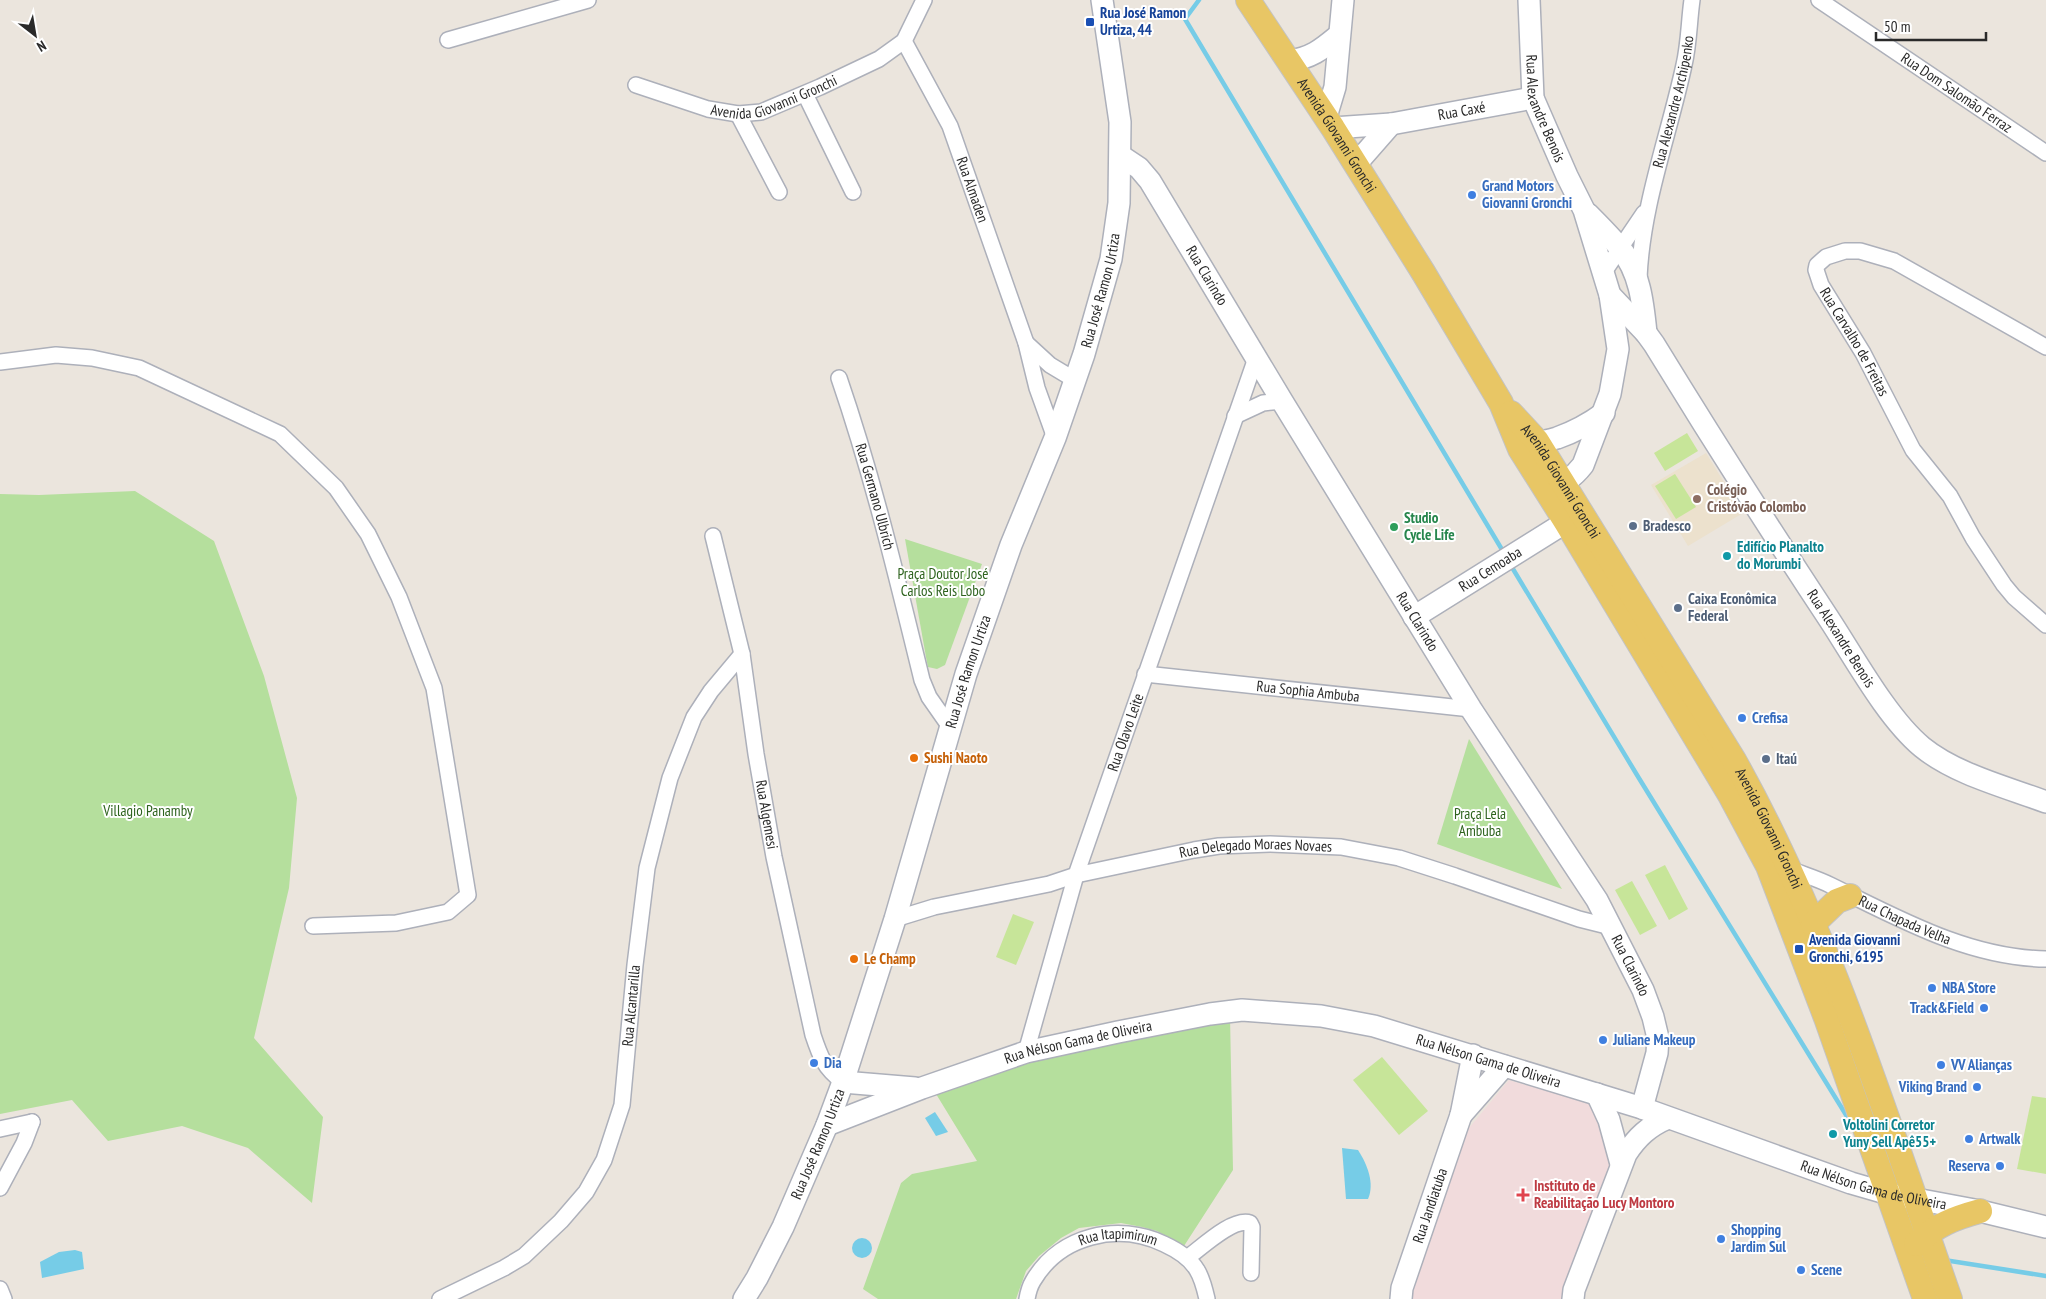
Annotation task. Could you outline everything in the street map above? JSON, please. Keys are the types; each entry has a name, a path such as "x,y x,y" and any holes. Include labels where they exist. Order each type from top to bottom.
{"main road":[{"name":"Avenida Giovanni Gronchi","path":"1248,0 1356,164 1501,403 1734,760 1760,807 1779,868 1797,938 1925,1299"},
{"name":"Avenida Giovanni Gronchi","path":"1551,482 1566,522 1730,795 1779,868 1813,924 1917,1200 1950,1299"},
{"path":"1813,924 1836,901 1850,896"},
{"path":"1908,1253 1927,1234 1952,1219 1980,1211"}],"street":[{"path":"448,40 588,0"},
{"path":"904,41 924,0"},
{"name":"Rua José Ramon Urtiza","path":"744,1299 783,1227 844,1082 895,919 966,674 1011,545 1056,438 1111,259 1119,203 1120,122 1102,0"},
{"path":"1329,122 1335,87 1343,0"},
{"name":"Rua Alexandre Benois","path":"1528,0 1532,98 1584,210 1610,295 1641,310"},
{"name":"Rua Alexandre Archipenko","path":"1618,349 1641,310 1640,245 1665,135 1684,64 1692,0"},
{"name":"Rua Dom Salomão Ferraz","path":"1819,0 2046,153"},
{"path":"1289,61 1305,59 1318,52 1339,35"},
{"name":"Avenida Giovanni Gronchi","path":"636,85 708,109 738,114 761,112 805,94 879,59 904,41"},
{"name":"Rua Almaden","path":"904,41 950,126 1026,343 1037,388 1056,438"},
{"path":"805,94 854,192"},
{"name":"Rua Caxé","path":"1329,122 1391,124 1532,98"},
{"path":"738,114 779,192"},
{"path":"1356,164 1391,124"},
{"name":"Rua Clarindo","path":"1121,156 1139,168 1150,181 1471,709 1597,900 1643,990 1658,1038 1655,1063 1642,1108"},
{"name":"Rua Alexandre Archipenko","path":"1604,272 1651,203"},
{"name":"Rua Alexandre Benois","path":"1584,210 1621,249 1641,310 1716,446 1863,672 1894,716 1910,736 1923,748 1949,764 2046,802"},
{"name":"Rua Carvalho de Freitas","path":"2046,347 1936,284 1886,258 1860,251 1845,251 1826,257 1817,265 1816,270 1821,285 1863,353 1913,450 1950,496 1973,538 2004,585 2014,597 2046,625"},
{"name":"Rua Alexandre Archipenko","path":"1551,482 1576,475 1604,413 1610,394 1618,349 1610,295"},
{"name":"Rua Almaden","path":"1026,343 1050,365 1075,380"},
{"path":"0,362 56,356 92,358 138,368 280,434 336,488 368,534 399,597 434,688 468,895 448,912 396,923 313,926"},
{"name":"Rua Olavo Leite","path":"1026,1052 1076,875 1256,358"},
{"name":"Rua Germano Ulbrich","path":"839,378 860,440 875,494 922,680 929,697 950,727"},
{"path":"1235,416 1263,403 1282,401"},
{"path":"1528,445 1572,432 1604,413"},
{"name":"Rua Cemoaba","path":"1414,617 1566,522"},
{"name":"Rua Algemesi","path":"713,536 742,654 756,754 771,838 813,1035 821,1059 834,1075 844,1082"},
{"name":"Rua Alcantarilla","path":"440,1299 504,1268 524,1256 562,1221 586,1192 604,1160 622,1105 635,965 648,862 670,778 694,717 711,691 742,654"},
{"name":"Rua Sophia Ambuba","path":"1145,674 1471,709"},
{"name":"Rua Delegado Moraes Novaes","path":"895,919 934,907 1049,884 1076,875 1219,846 1270,844 1341,847 1399,858 1611,928"},
{"name":"Rua Chapada Velha","path":"1779,868 1829,884 1850,896 1951,941 2008,955 2046,958"},
{"name":"Rua Nélson Gama de Oliveira","path":"827,1125 922,1088 1026,1052 1201,1015 1242,1010 1321,1016 1374,1026 1642,1108 1851,1183 1889,1194 1980,1211 2046,1227"},
{"name":"Rua Jandiatuba","path":"1401,1299 1402,1288 1461,1115 1473,1056"},
{"name":"Rua Jandiatuba","path":"1461,1115 1504,1066"},
{"name":"Rua Nélson Gama de Oliveira","path":"844,1082 922,1088"},
{"path":"1597,1094 1610,1120 1621,1164"},
{"path":"1573,1299 1574,1290 1621,1164 1639,1136 1648,1128 1668,1118"},
{"path":"0,1129 32,1122 24,1143 0,1188"},
{"path":"1187,1258 1215,1236 1238,1222 1246,1221 1252,1227 1251,1272"},
{"name":"Rua Itapimirum","path":"1027,1299 1032,1282 1057,1253 1095,1236 1114,1233 1133,1233 1156,1240 1176,1250 1187,1258 1197,1270 1208,1299"},
{"path":"0,1289 4,1299"}],"shaded area":[{"name":"Colégio Cristóvão Colombo","path":"1706,453 1743,513 1688,546 1651,485"},
{"name":"Instituto de Reabilitação Lucy Montoro","path":"1509,1080 1595,1105 1613,1164 1565,1299 1410,1299 1431,1225 1469,1128"}],"green space":[{"path":"1687,433 1698,451 1665,471 1654,453"},
{"path":"1675,474 1696,507 1676,519 1655,486"},
{"name":"Villagio Panamby","path":"135,491 214,541 264,676 297,798 289,888 254,1038 323,1117 312,1203 248,1148 182,1126 108,1141 72,1100 0,1114 0,494 39,495"},
{"name":"Praça Doutor José Carlos Reis Lobo","path":"905,539 982,564 945,665 937,669 928,667"},
{"name":"Praça Lela Ambuba","path":"1469,739 1562,889 1437,844"},
{"path":"1665,865 1688,909 1669,920 1645,875"},
{"path":"1632,881 1657,926 1640,935 1615,890"},
{"path":"1013,914 1034,922 1016,965 996,957"},
{"path":"1230,1016 1233,1170 1184,1246 1157,1231 1121,1223 1079,1228 1061,1238 1039,1256 1026,1271 1016,1299 878,1299 863,1289 901,1183 912,1174 977,1161 933,1089 1011,1062"},
{"path":"1382,1057 1428,1111 1399,1135 1353,1080"},
{"path":"2032,1096 2046,1098 2046,1174 2017,1169"}],"water":[{"path":"935,1112 948,1132 936,1136 925,1118"},
{"path":"1342,1148 1358,1150 1364,1161 1371,1187 1368,1199 1346,1199"},
{"path":"862,1238 869,1241 872,1248 869,1255 862,1258 855,1255 852,1248 855,1241"},
{"path":"75,1250 82,1252 84,1269 42,1278 40,1262 59,1252"}],"waterway":[{"path":"1199,0 1185,19 1504,553"},
{"path":"1510,564 1851,1123"},
{"path":"1944,1260 2046,1276"}],"place":[{"name":"Rua José Ramon Urtiza, 44","path":"1090,22"},
{"name":"Grand Motors Giovanni Gronchi","path":"1472,195"},
{"name":"Colégio Cristóvão Colombo","path":"1697,499"},
{"name":"Bradesco","path":"1633,526"},
{"name":"Studio Cycle Life","path":"1394,527"},
{"name":"Edifício Planalto do Morumbi","path":"1727,556"},
{"name":"Caixa Econômica Federal","path":"1678,608"},
{"name":"Crefisa","path":"1742,718"},
{"name":"Sushi Naoto","path":"914,758"},
{"name":"Itaú","path":"1766,759"},
{"name":"Avenida Giovanni Gronchi, 6195","path":"1799,949"},
{"name":"Le Champ","path":"854,959"},
{"name":"NBA Store","path":"1932,988"},
{"name":"Track&Field","path":"1984,1008"},
{"name":"Juliane Makeup","path":"1603,1040"},
{"name":"Dia","path":"814,1063"},
{"name":"VV Alianças","path":"1941,1065"},
{"name":"Viking Brand","path":"1977,1087"},
{"name":"Voltolini Corretor Yuny Sell Apê55+","path":"1833,1134"},
{"name":"Artwalk","path":"1969,1139"},
{"name":"Reserva","path":"2000,1166"},
{"name":"Instituto de Reabilitação Lucy Montoro","path":"1523,1195"},
{"name":"Shopping Jardim Sul","path":"1721,1239"},
{"name":"Scene","path":"1801,1270"}]}
